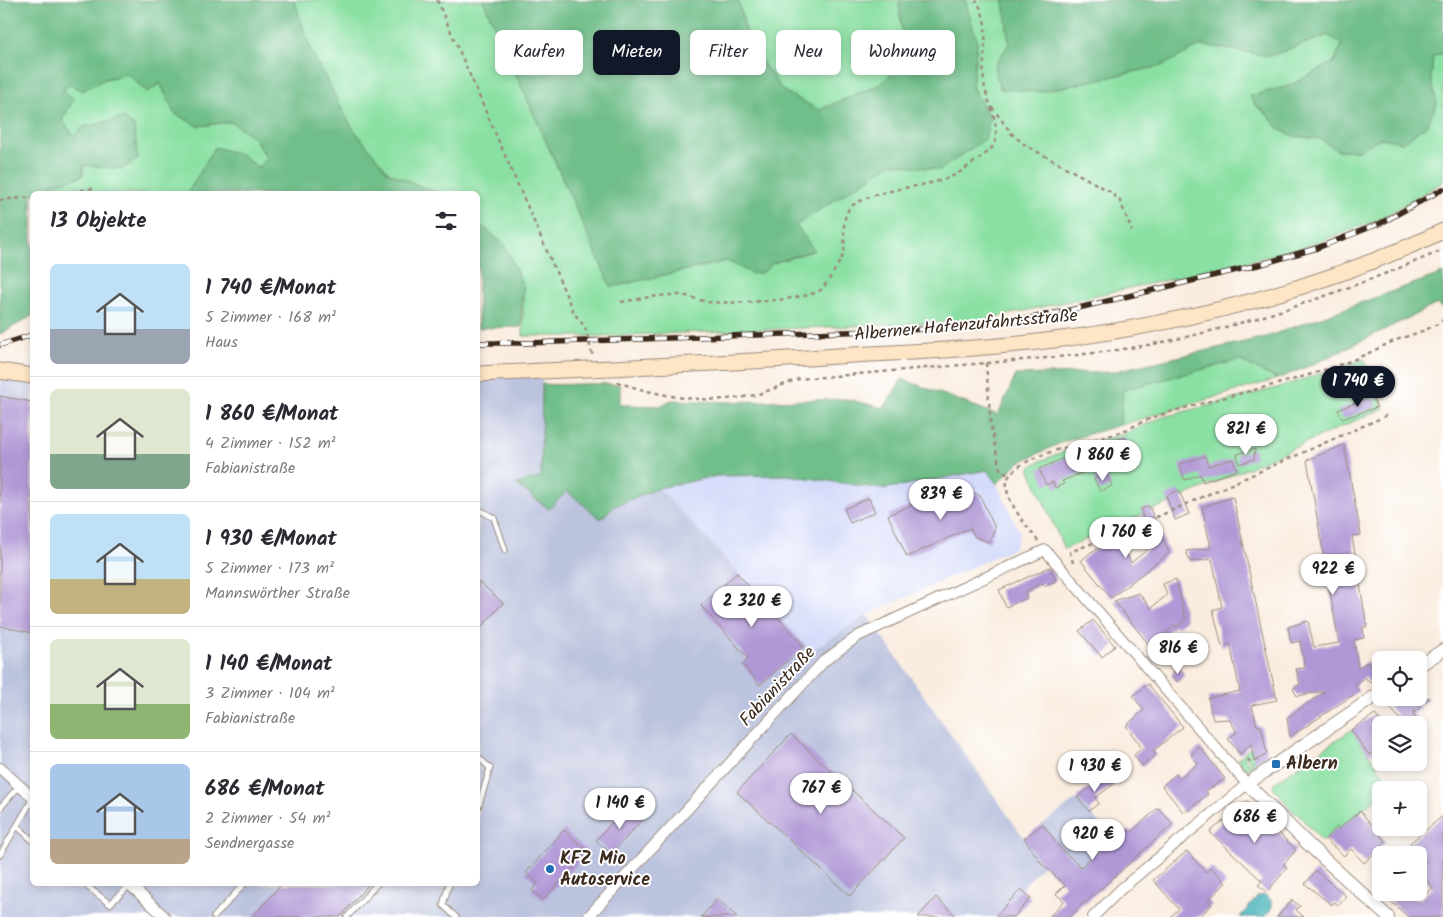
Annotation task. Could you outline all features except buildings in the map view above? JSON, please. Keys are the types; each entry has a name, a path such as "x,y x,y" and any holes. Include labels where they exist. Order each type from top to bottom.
{"main road":[{"name":"Alberner Hafenzufahrtsstraße","path":"480,374 602,370 989,347 1121,330 1188,316 1281,291 1371,260 1443,231"},
{"path":"0,371 30,376"}],"street":[{"path":"1045,550 1247,784 1311,847 1388,917"},
{"name":"Fabianistraße","path":"588,917 824,661 840,647 858,636 1045,550"},
{"path":"1427,661 1443,650"},
{"path":"1093,917 1121,889 1247,784 1372,698"},
{"path":"0,768 29,792"},
{"path":"131,886 165,917"}],"lane":[{"path":"480,509 494,518 505,550"},
{"path":"480,759 490,768 480,801"},
{"path":"0,808 29,792"},
{"path":"0,854 17,826 29,792"},
{"path":"17,826 30,838"},
{"path":"87,886 110,904 127,886"},
{"path":"214,917 242,886"},
{"path":"347,917 375,886"},
{"path":"447,886 443,906 456,917"}],"path":[{"path":"437,0 574,313 585,327 592,354 602,370"},
{"path":"976,0 986,30 983,75 985,94 991,106 1011,133 1025,146 1108,191 1120,201 1132,231"},
{"path":"621,302 674,295 690,295 708,302 776,301 787,297 816,294 822,289 844,254 843,221 850,208 879,194 955,175 985,155 992,148 995,140 991,106"},
{"path":"76,191 96,188"},
{"path":"0,200 30,197"},
{"path":"1045,550 1009,498 1006,486 1009,476 1025,464 1041,456 1074,445 1116,434 1158,416 1251,392 1340,365 1396,340 1435,326 1443,320"},
{"path":"986,363 991,427 1000,469 1009,476"},
{"path":"1064,557 1070,552 1134,527 1388,415"},
{"path":"1070,552 1073,563"},
{"path":"1248,759 1253,768"}],"shaded area":[{"path":"0,364 30,370 30,886 480,886 480,367 542,364 541,477 517,484 567,491 601,519 614,506 659,488 811,651 867,615 1024,838 1078,798 1117,844 1127,864 1085,903 1043,865 995,917 0,917"},
{"path":"987,470 997,484 1020,533 1014,548 867,615 811,651 659,488 716,476 788,475 883,489"}],"green space":[{"path":"0,0 294,0 311,51 351,126 388,172 432,191 189,191 215,147 242,155 258,168 267,158 253,136 231,122 198,126 174,113 160,83 147,92 128,74 105,79 82,91 70,84 63,90 74,99 62,120 74,136 83,127 123,118 134,126 138,159 123,169 84,165 82,176 50,185 65,191 30,191 30,317 0,334"},
{"path":"294,0 483,0 496,30 495,75 516,75 611,287 727,261 753,273 763,272 773,263 813,251 795,226 893,162 940,170 990,118 972,87 977,42 965,0 1004,0 1009,44 994,67 1039,92 1161,66 1202,45 1270,56 1328,35 1342,44 1334,62 1289,86 1250,96 1255,105 1266,113 1280,130 1294,136 1320,139 1337,150 1358,150 1381,138 1402,142 1437,104 1431,79 1433,56 1443,53 1443,182 1378,220 1311,245 1227,267 977,321 604,336 523,336 523,285 504,244 480,225 480,191 432,191 388,172 351,126 311,51"},
{"path":"483,0 738,0 746,30 690,30 690,75 766,75 766,68 783,91 819,110 881,84 890,75 955,75 955,30 902,30 899,5 901,0 965,0 977,42 972,87 990,118 985,139 940,170 892,163 796,225 814,250 773,263 763,272 753,274 727,261 611,287 516,75 583,75 583,30 496,30"},
{"path":"738,0 901,0 899,5 902,30 851,30 851,75 890,75 881,84 819,110 783,91 766,68 766,30 746,30"},
{"path":"1004,0 1443,0 1443,53 1433,56 1431,79 1437,104 1426,126 1402,142 1381,138 1358,150 1337,150 1320,139 1294,136 1280,130 1266,113 1255,105 1250,96 1289,86 1334,62 1342,44 1328,35 1270,56 1202,45 1161,66 1039,92 1000,89 994,67 1009,44"},
{"path":"128,74 147,92 161,83 174,113 198,126 231,122 253,136 267,159 259,168 242,155 215,148 189,191 64,191 49,185 82,176 84,165 123,169 74,136 62,120 73,99 63,90 70,84 82,91 105,79"},
{"path":"480,225 504,244 523,285 521,327 480,328"},
{"path":"1443,273 1443,310 1437,304 1314,364 1277,379 1239,360 1123,390 1120,425 1065,441 1018,463 997,484 987,470 883,489 788,475 716,476 659,488 614,506 601,519 567,491 549,509 516,484 541,477 542,384 620,385 620,402 623,405 660,406 671,400 728,402 846,399 884,408 902,379 998,415 1016,375 1111,372 1266,337"},
{"path":"1364,359 1384,408 1064,549 1029,468 1038,462 1067,450 1124,434 1163,417 1277,388"},
{"path":"1239,360 1277,379 1120,425 1122,390"},
{"path":"1351,730 1372,759 1372,771 1381,771 1388,781 1372,781 1372,802 1338,829 1336,828 1323,842 1296,812 1294,813 1273,787 1274,783"},
{"path":"1251,747 1255,763 1252,765 1247,756 1244,758 1251,766 1246,769 1238,759"}],"water":[{"path":"1265,895 1272,901 1272,908 1265,917 1240,917 1258,896"}],"railway":[{"path":"480,343 931,329 1016,321 1262,264 1317,248 1381,223 1443,189"},
{"path":"0,345 30,336"}],"place":[{"name":"Albern","path":"1276,764"},
{"name":"KFZ Mio Autoservice","path":"550,869"}]}
